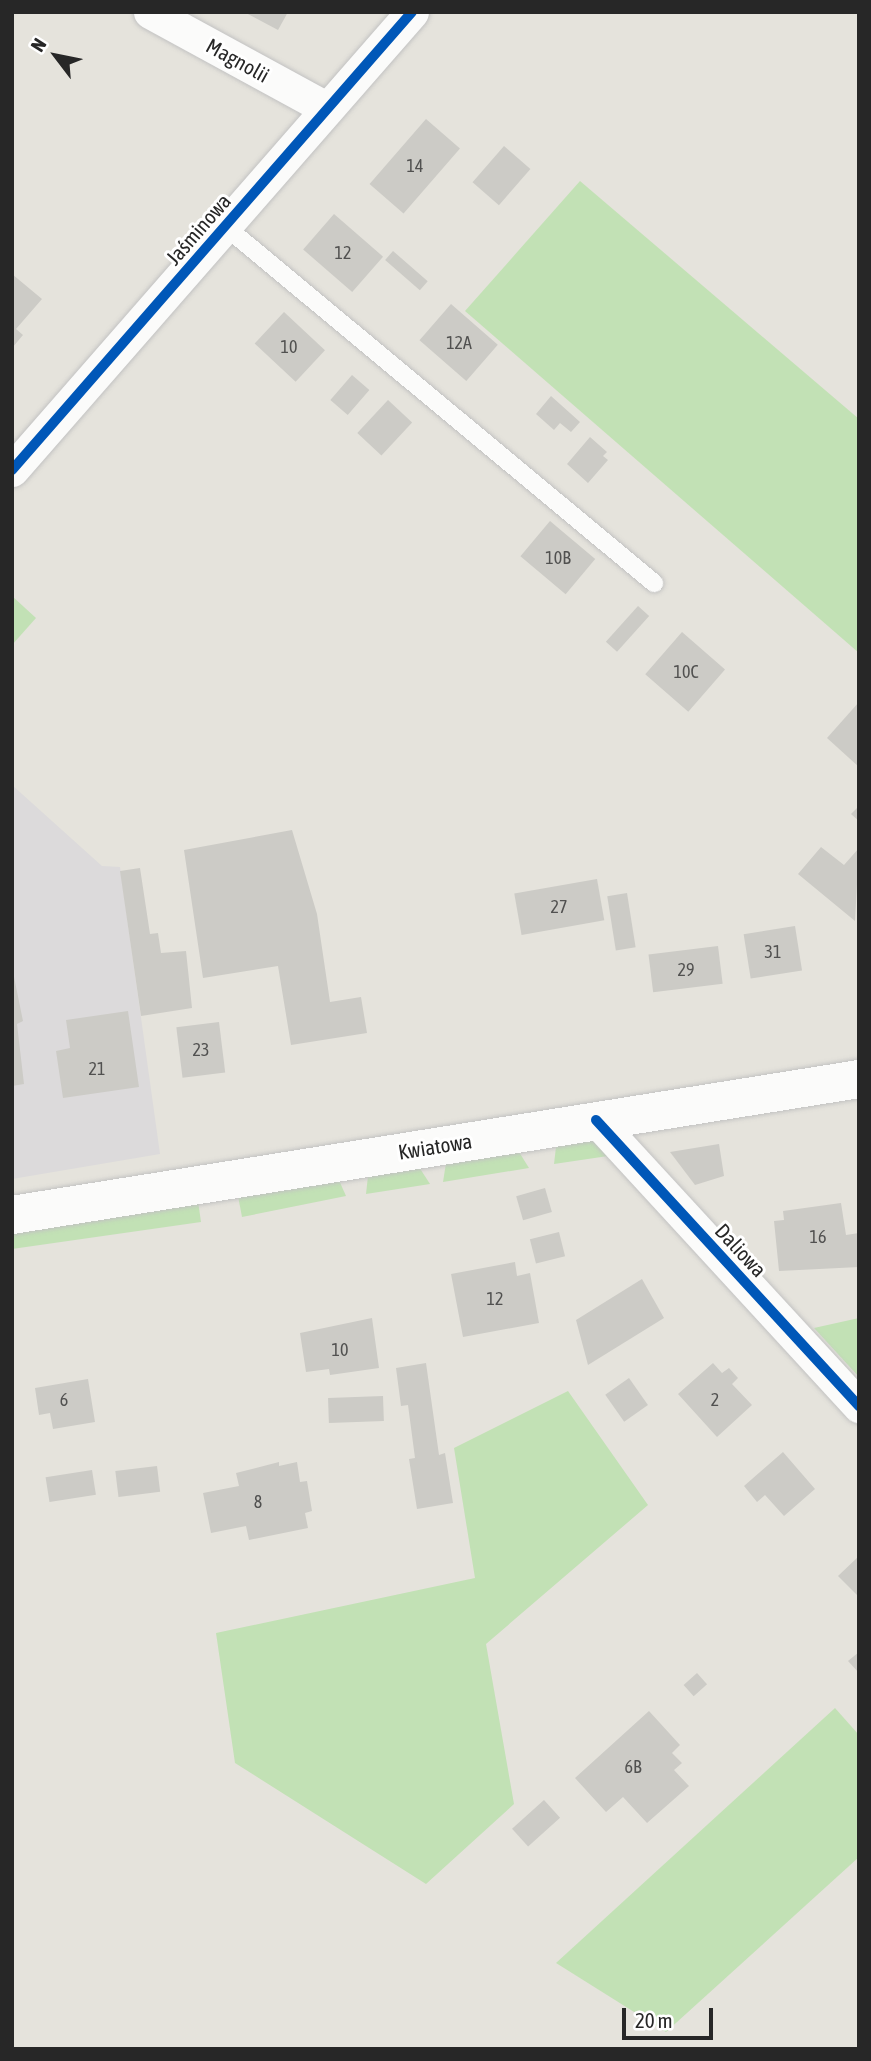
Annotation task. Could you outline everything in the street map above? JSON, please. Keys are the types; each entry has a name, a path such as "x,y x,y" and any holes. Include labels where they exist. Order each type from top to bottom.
{"main road":[{"name":"Kwiatowa","path":"12,1215 859,1079"}],"street":[{"name":"Magnolii","path":"150,12 326,108"},
{"name":"Jaśminowa","path":"12,470 412,12"},
{"name":"Daliowa","path":"596,1120 859,1406"}],"lane":[{"path":"226,227 654,583"}],"shaded area":[{"path":"12,785 102,866 120,867 160,1154 12,1179"}],"green space":[{"path":"580,181 859,419 859,653 465,311"},
{"path":"12,596 36,618 12,645"},
{"path":"592,1140 608,1156 554,1164 556,1147"},
{"path":"519,1152 529,1168 443,1182 446,1163"},
{"path":"419,1167 430,1184 366,1194 368,1176"},
{"path":"338,1178 346,1196 242,1217 238,1196"},
{"path":"198,1201 201,1222 12,1249 12,1232"},
{"path":"859,1318 859,1377 814,1328"},
{"path":"568,1391 648,1505 486,1644 514,1804 426,1884 235,1763 216,1633 475,1578 454,1448"},
{"path":"835,1708 859,1735 859,1857 666,2032 556,1963"}],"building":[{"path":"244,12 288,12 278,30"},
{"path":"426,119 460,149 404,213 370,184"},
{"path":"504,146 530,169 499,205 473,182"},
{"path":"334,214 383,257 352,292 303,249"},
{"path":"393,251 428,281 420,290 385,260"},
{"path":"12,274 42,299 16,329 23,335 12,348"},
{"path":"451,304 498,345 466,381 420,340"},
{"path":"284,312 325,350 296,382 255,343"},
{"path":"352,375 369,390 348,415 330,400"},
{"path":"551,396 580,422 571,432 560,423 554,430 536,414"},
{"path":"388,400 412,423 381,455 357,433"},
{"path":"590,437 607,452 603,456 608,460 588,483 567,464"},
{"path":"550,521 595,559 566,594 520,556"},
{"path":"638,606 649,616 617,652 606,642"},
{"path":"682,632 725,669 688,712 645,674"},
{"path":"859,702 859,767 827,738"},
{"path":"859,806 859,821 851,814"},
{"path":"292,830 317,914 330,1002 361,997 367,1033 291,1045 278,966 203,978 184,850"},
{"path":"821,847 844,865 859,848 855,921 798,874"},
{"path":"140,868 150,934 158,933 161,953 186,951 192,1008 141,1016 120,871"},
{"path":"597,879 604,920 522,935 514,894"},
{"path":"627,893 636,947 616,950 607,896"},
{"path":"795,926 802,970 751,979 744,934"},
{"path":"718,946 723,984 653,992 649,955"},
{"path":"12,967 23,1021 17,1024 24,1084 12,1086"},
{"path":"128,1011 139,1087 63,1098 56,1051 70,1048 66,1020"},
{"path":"219,1022 225,1073 183,1078 176,1027"},
{"path":"719,1144 724,1176 695,1185 670,1152"},
{"path":"545,1188 552,1212 523,1220 516,1196"},
{"path":"841,1203 846,1235 859,1233 859,1267 779,1271 774,1221 784,1220 783,1211"},
{"path":"559,1232 565,1256 536,1264 530,1239"},
{"path":"515,1262 517,1276 530,1273 539,1323 463,1337 451,1274"},
{"path":"642,1279 664,1318 588,1365 576,1320"},
{"path":"372,1318 379,1368 330,1375 329,1369 306,1372 300,1333"},
{"path":"426,1363 439,1455 445,1453 453,1503 417,1509 409,1459 415,1458 408,1405 401,1406 396,1368"},
{"path":"713,1363 722,1373 729,1368 738,1378 732,1384 752,1405 717,1437 678,1394"},
{"path":"629,1378 648,1405 624,1422 605,1395"},
{"path":"88,1379 95,1422 53,1429 50,1413 39,1415 35,1388"},
{"path":"383,1396 384,1421 329,1423 328,1398"},
{"path":"783,1452 815,1489 784,1516 765,1495 757,1502 744,1486"},
{"path":"279,1462 279,1466 297,1462 300,1482 307,1481 312,1511 305,1513 308,1528 249,1540 246,1526 211,1533 203,1493 239,1486 236,1473"},
{"path":"157,1466 160,1492 118,1497 115,1471"},
{"path":"92,1470 96,1495 49,1502 46,1477"},
{"path":"859,1556 859,1597 838,1576"},
{"path":"859,1652 859,1673 848,1661"},
{"path":"697,1673 707,1684 694,1696 684,1685"},
{"path":"649,1711 680,1745 672,1753 682,1763 674,1770 689,1786 647,1823 623,1797 606,1812 575,1778"},
{"path":"544,1800 560,1818 528,1847 512,1829"}],"cycle path":[{"path":"12,470 412,12"},
{"path":"596,1120 859,1406"}]}
